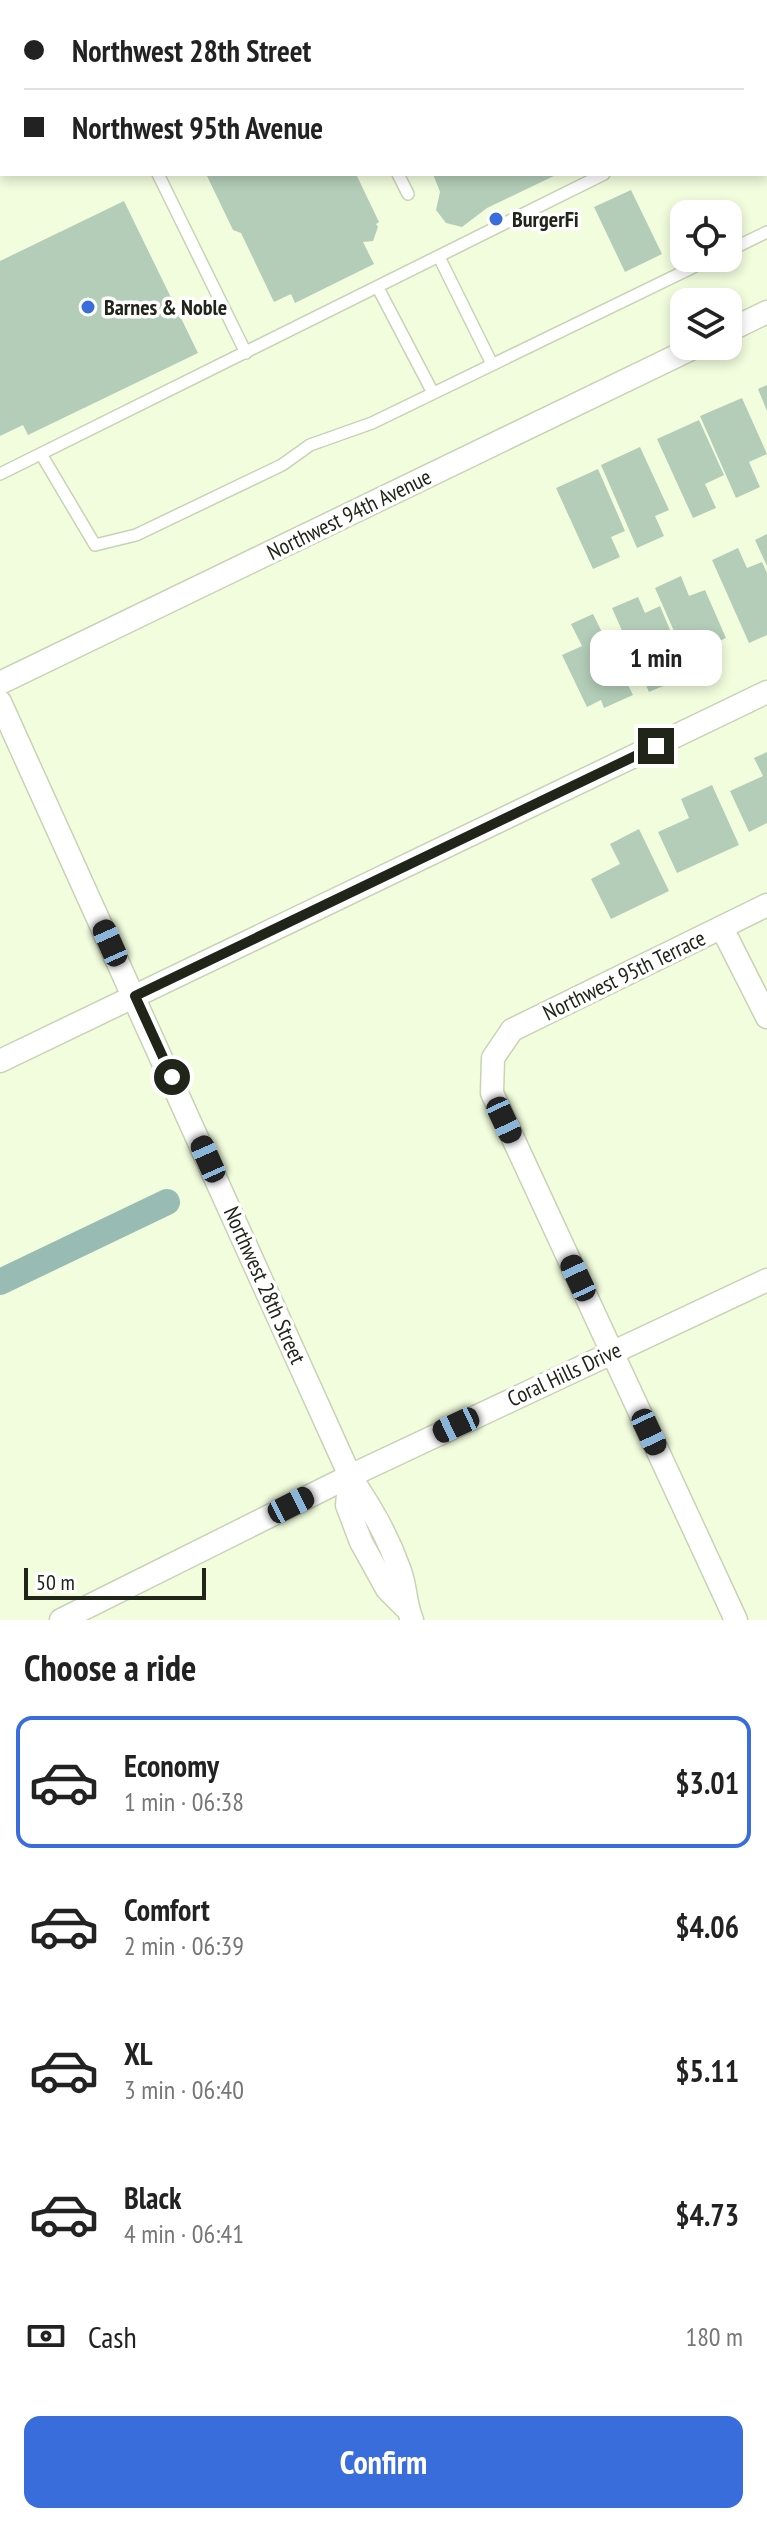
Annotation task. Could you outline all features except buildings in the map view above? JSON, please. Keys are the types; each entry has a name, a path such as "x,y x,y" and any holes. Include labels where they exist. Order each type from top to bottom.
{"street":[{"path":"742,324 767,312"},
{"name":"Northwest 94th Avenue","path":"0,683 670,359"},
{"path":"0,1061 767,692"},
{"name":"Northwest 28th Street","path":"0,702 350,1476 347,1505 361,1542 387,1589 409,1614"},
{"name":"Northwest 95th Terrace","path":"612,1351 492,1093 493,1058 512,1030 767,905"},
{"path":"722,928 767,1017"},
{"name":"Coral Hills Drive","path":"61,1620 99,1612 350,1476 767,1280"},
{"path":"612,1351 736,1620"}],"lane":[{"path":"159,176 246,353"},
{"path":"399,176 408,194"},
{"path":"0,474 600,176"},
{"path":"742,244 767,232"},
{"path":"439,257 492,364"},
{"path":"41,454 95,545 136,535 282,465 310,445 372,423 683,272"},
{"path":"378,288 433,393"}],"waterway":[{"path":"0,1282 167,1202"}],"place":[{"name":"BurgerFi","path":"496,219"},
{"name":"Barnes & Noble","path":"88,307"}],"route":[{"path":"172,1077 135,996 656,746"}]}
